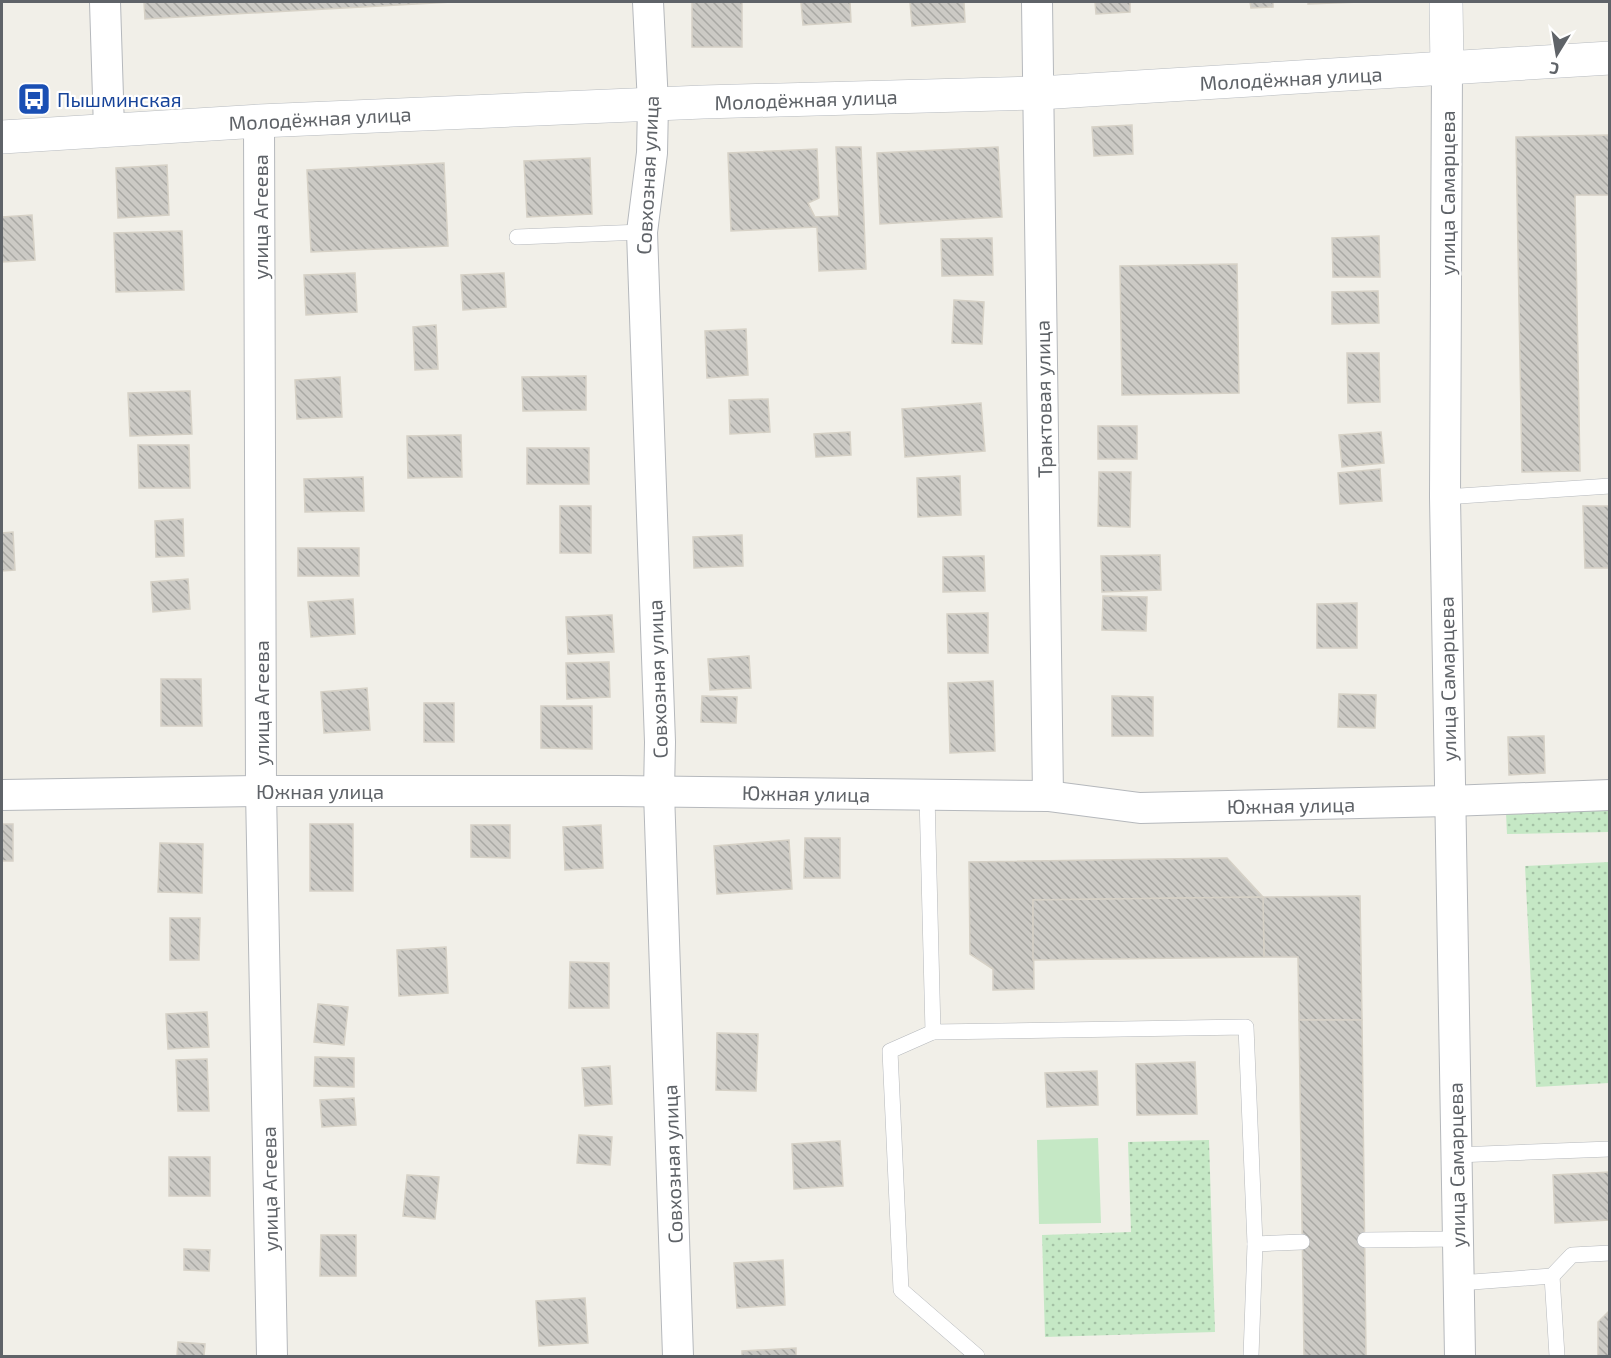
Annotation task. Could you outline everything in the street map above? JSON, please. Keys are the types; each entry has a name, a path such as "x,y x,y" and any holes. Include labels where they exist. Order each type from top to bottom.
{"street":[{"path":"105,2 110,129"},
{"name":"Совхозная улица","path":"648,2 653,104 652,153 642,232 678,1356"},
{"name":"Трактовая улица","path":"1037,2 1048,796"},
{"name":"улица Самарцева","path":"1446,2 1445,497 1460,1356"},
{"name":"Молодёжная улица","path":"2,137 259,121 653,104 1039,93 1610,58"},
{"name":"улица Агеева","path":"259,121 261,791 272,1356"},
{"name":"Южная улица","path":"2,795 261,791 1048,796 1140,808 1610,795"}],"lane":[{"path":"517,237 642,232"},
{"path":"1445,497 1610,486"},
{"path":"927,795 933,1032"},
{"path":"977,1356 901,1290 890,1051 933,1032 1246,1027 1255,1244 1251,1356"},
{"path":"1456,1155 1610,1149"},
{"path":"1365,1240 1458,1239"},
{"path":"1255,1244 1302,1242"},
{"path":"1459,1283 1552,1276 1572,1255 1610,1253"},
{"path":"1552,1276 1557,1356"}],"green space":[{"path":"1609,810 1609,832 1507,834 1506,813"},
{"path":"1609,862 1609,1083 1536,1087 1525,866"},
{"path":"1098,1138 1101,1223 1039,1224 1037,1140"},
{"path":"1209,1140 1215,1332 1045,1337 1042,1235 1131,1232 1128,1142"}],"building":[{"path":"144,2 452,2 145,19"},
{"path":"692,2 742,2 742,47 692,47"},
{"path":"801,2 850,2 851,22 803,25"},
{"path":"910,2 964,2 965,22 912,26"},
{"path":"1095,2 1130,2 1130,12 1096,14"},
{"path":"1250,2 1273,2 1273,7 1251,8"},
{"path":"1308,2 1360,2 1308,4"},
{"path":"1132,125 1133,154 1094,156 1092,127"},
{"path":"1610,135 1610,195 1575,195 1580,471 1522,472 1516,137"},
{"path":"836,147 861,147 866,269 819,271 817,227 731,231 728,153 817,149 819,198 808,203 815,217 839,216"},
{"path":"998,147 1002,217 880,224 877,153"},
{"path":"590,158 592,214 527,217 524,161"},
{"path":"444,163 448,246 311,252 307,170"},
{"path":"167,165 169,215 118,218 116,168"},
{"path":"32,215 35,260 2,262 2,217"},
{"path":"182,231 184,290 116,292 114,233"},
{"path":"1379,236 1380,277 1333,277 1332,238"},
{"path":"992,238 993,275 942,276 941,239"},
{"path":"1237,264 1239,393 1122,395 1120,266"},
{"path":"355,273 357,312 306,315 304,275"},
{"path":"504,273 506,307 463,310 461,275"},
{"path":"1378,291 1379,323 1332,324 1332,292"},
{"path":"954,300 984,302 982,344 952,343"},
{"path":"436,325 438,369 415,370 413,327"},
{"path":"746,329 748,375 707,378 705,331"},
{"path":"1347,353 1379,353 1380,402 1348,403"},
{"path":"586,376 586,410 523,411 522,377"},
{"path":"340,377 342,417 297,419 295,380"},
{"path":"190,391 192,434 130,436 128,393"},
{"path":"768,399 770,432 730,434 729,400"},
{"path":"981,403 985,451 905,457 902,409"},
{"path":"1098,426 1137,426 1137,459 1098,459"},
{"path":"850,432 851,455 816,457 814,434"},
{"path":"1381,432 1384,463 1342,467 1339,435"},
{"path":"461,435 462,477 408,478 407,436"},
{"path":"138,445 189,445 190,488 139,488"},
{"path":"527,448 589,448 589,484 527,484"},
{"path":"1380,469 1382,501 1340,504 1338,473"},
{"path":"1099,472 1131,472 1130,527 1098,526"},
{"path":"960,476 961,515 918,517 917,478"},
{"path":"363,477 364,511 305,512 304,479"},
{"path":"560,506 591,506 591,553 560,553"},
{"path":"1583,506 1610,506 1610,568 1585,568"},
{"path":"183,519 184,556 156,557 155,521"},
{"path":"13,532 15,570 2,571 2,533"},
{"path":"742,535 743,566 694,568 693,537"},
{"path":"298,548 359,548 359,576 298,576"},
{"path":"1160,555 1161,590 1102,592 1101,556"},
{"path":"984,556 985,591 943,592 943,557"},
{"path":"188,579 190,609 153,612 151,582"},
{"path":"1103,596 1147,597 1146,631 1102,630"},
{"path":"353,599 355,634 311,637 308,602"},
{"path":"1357,603 1357,648 1317,648 1317,604"},
{"path":"988,613 988,653 948,653 947,614"},
{"path":"612,615 614,652 568,654 566,617"},
{"path":"749,656 751,688 710,690 708,659"},
{"path":"609,662 610,697 567,699 566,663"},
{"path":"161,679 201,679 202,726 161,726"},
{"path":"993,681 995,751 950,753 948,683"},
{"path":"367,688 370,730 324,733 321,692"},
{"path":"1339,694 1376,695 1375,728 1338,727"},
{"path":"702,696 737,697 736,723 701,722"},
{"path":"1112,696 1153,697 1153,736 1112,736"},
{"path":"424,703 454,703 454,742 424,742"},
{"path":"541,706 592,706 592,749 541,748"},
{"path":"1544,736 1545,773 1509,775 1508,737"},
{"path":"2,824 13,824 13,861 2,861"},
{"path":"310,824 353,824 353,891 310,891"},
{"path":"471,825 510,825 510,858 471,857"},
{"path":"601,825 603,868 565,870 563,827"},
{"path":"805,838 840,838 840,878 804,878"},
{"path":"789,840 792,889 717,894 714,846"},
{"path":"160,843 203,844 202,893 158,892"},
{"path":"1227,858 1263,897 1033,900 1034,989 993,990 993,969 970,954 969,862"},
{"path":"1360,896 1362,1020 1299,1020 1298,957 1264,957 1263,897"},
{"path":"1263,897 1264,957 1033,960 1033,900"},
{"path":"170,918 200,918 199,960 170,960"},
{"path":"446,947 448,993 399,996 397,950"},
{"path":"570,962 609,963 609,1008 569,1008"},
{"path":"318,1004 348,1007 344,1045 314,1042"},
{"path":"207,1012 209,1047 168,1049 166,1014"},
{"path":"1299,1020 1362,1020 1366,1356 1304,1356"},
{"path":"717,1033 758,1034 756,1091 716,1090"},
{"path":"315,1057 354,1058 354,1087 314,1086"},
{"path":"207,1059 209,1111 178,1111 176,1060"},
{"path":"1195,1062 1197,1114 1137,1115 1136,1064"},
{"path":"610,1066 612,1104 585,1106 582,1068"},
{"path":"1097,1071 1098,1105 1047,1107 1045,1073"},
{"path":"354,1098 356,1125 322,1127 320,1100"},
{"path":"579,1135 612,1137 610,1165 577,1163"},
{"path":"840,1141 843,1186 794,1189 792,1144"},
{"path":"169,1157 210,1157 210,1196 169,1196"},
{"path":"1610,1172 1610,1220 1555,1223 1553,1175"},
{"path":"407,1175 439,1177 435,1219 403,1216"},
{"path":"321,1235 356,1235 356,1276 320,1276"},
{"path":"184,1249 210,1250 209,1271 184,1270"},
{"path":"783,1260 785,1305 737,1308 734,1263"},
{"path":"585,1298 588,1343 539,1346 536,1301"},
{"path":"1610,1310 1610,1356 1598,1356 1598,1322"},
{"path":"178,1342 205,1344 204,1356 177,1356"},
{"path":"796,1348 796,1356 742,1356 742,1351"}],"place":[{"name":"Пышминская","path":"34,99"}]}
